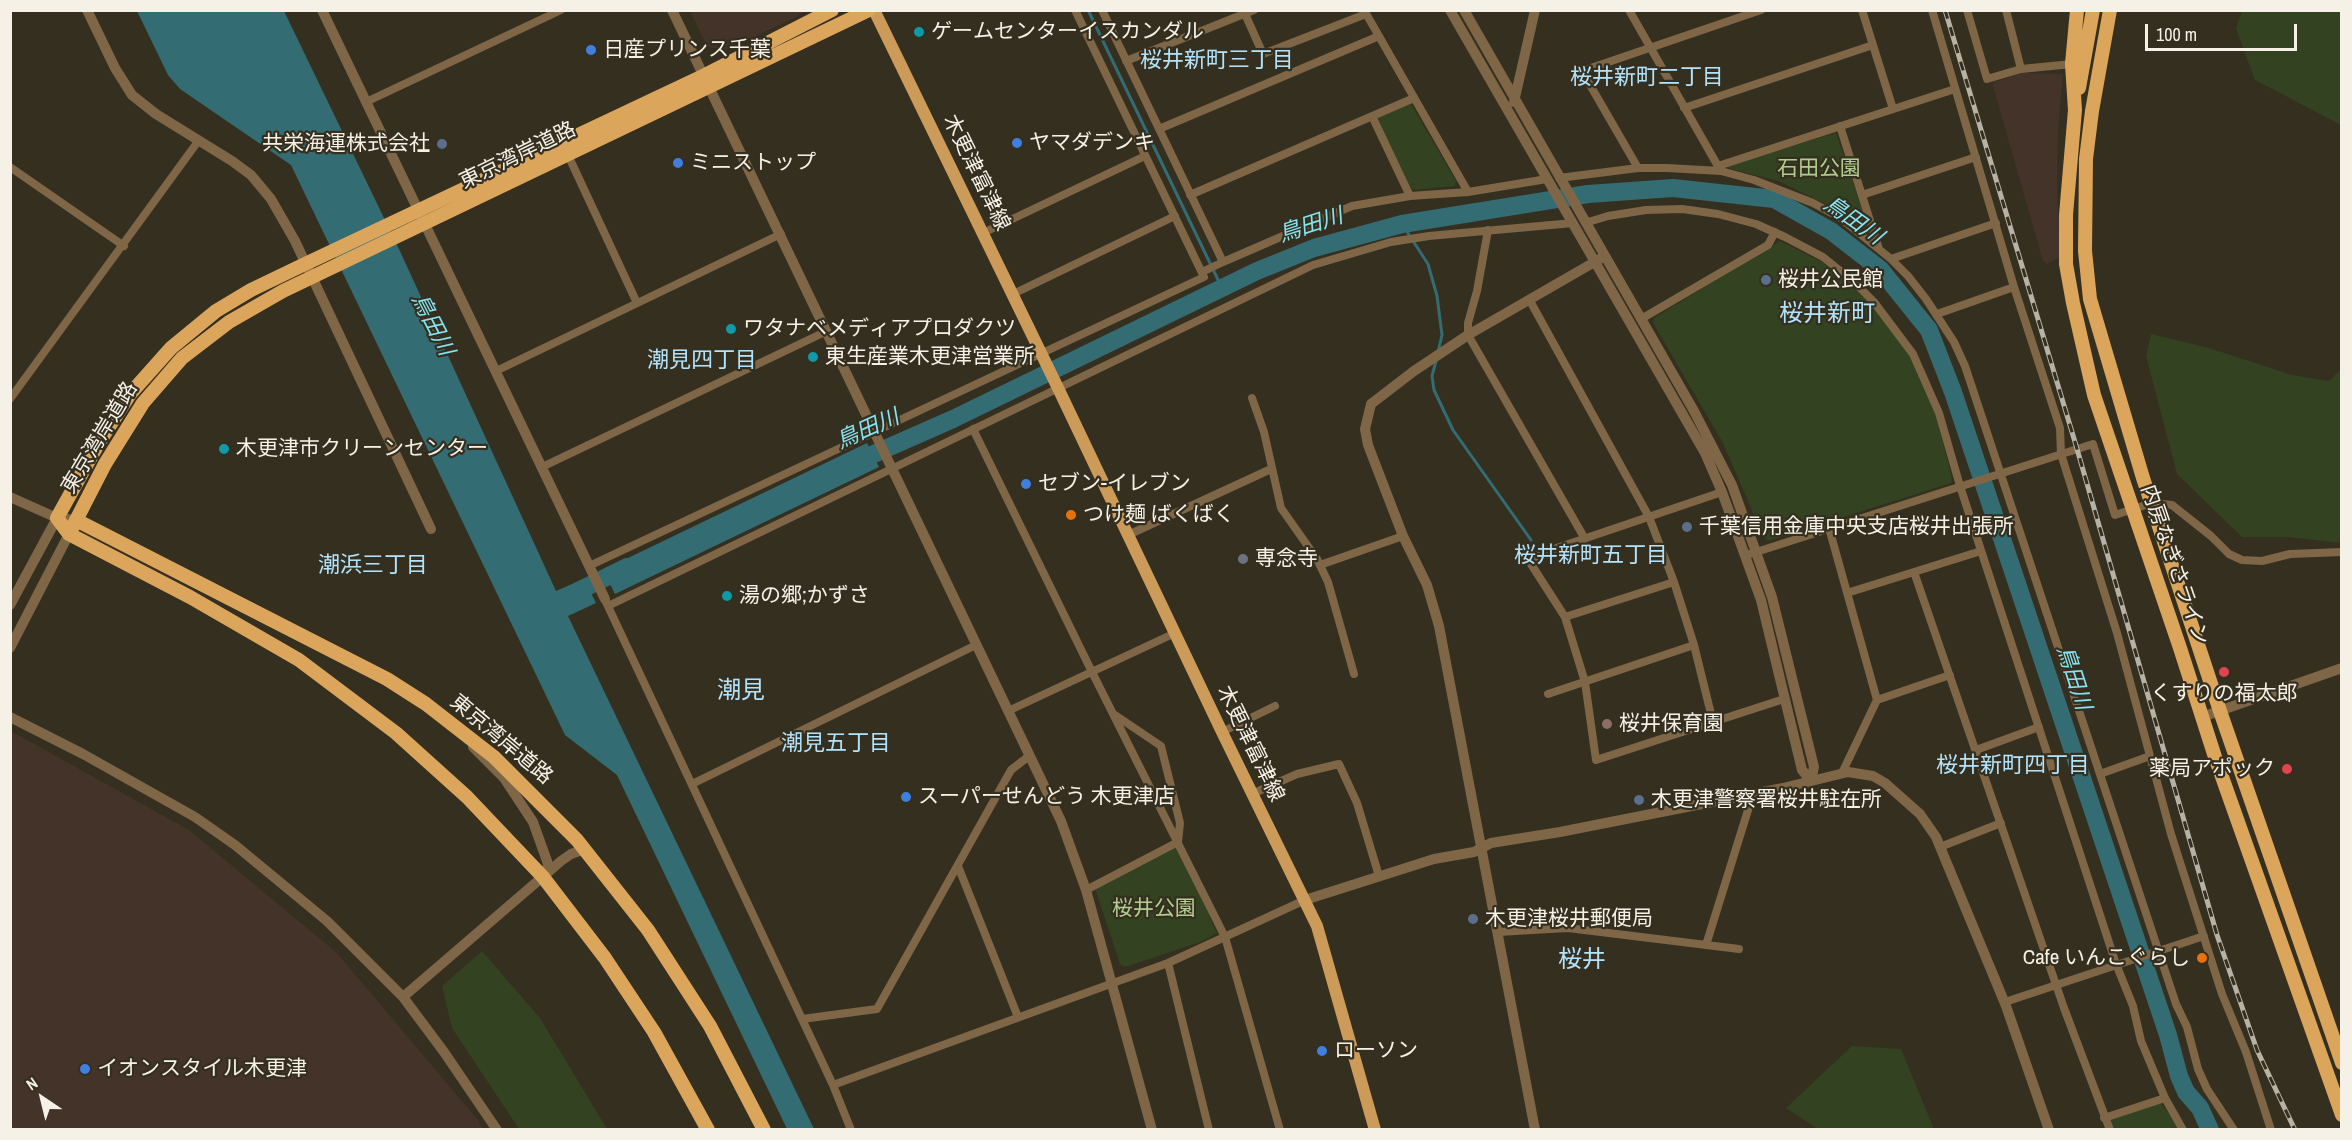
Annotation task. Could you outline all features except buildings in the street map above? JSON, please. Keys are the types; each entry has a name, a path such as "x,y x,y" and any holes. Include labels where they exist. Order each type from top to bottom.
{"highway":[{"name":"東京湾岸道路","path":"764,1130 721,1045 685,984 642,922 585,849 494,756 399,687 360,664 212,591 76,520 126,428 162,379 193,348 218,329 256,305 568,155 707,81 832,10"},
{"name":"東京湾岸道路","path":"708,1130 670,1059 605,958 543,877 489,818 430,763 366,710 299,660 190,597 69,534 57,518 113,418 130,394 159,359 216,311 251,290 419,210 869,10"},
{"name":"内房なぎさライン","path":"2077,10 2072,64 2075,110 2068,192 2066,264 2094,395 2202,717 2342,1115"},
{"path":"2075,110 2093,10"},
{"name":"内房なぎさライン","path":"2110,10 2086,159 2085,253 2090,299 2118,398 2220,711 2342,1063"},
{"path":"69,534 76,520"}],"main road":[{"name":"木更津富津線","path":"874,10 1317,926 1375,1130"}],"street":[{"path":"87,10 115,68 132,95 156,114 232,161 264,190 281,216 305,264 431,529"},
{"path":"366,102 561,10"},
{"path":"672,10 1061,821 1086,890 1152,1130"},
{"path":"591,570 875,432 1204,277 1075,10"},
{"path":"1101,10 1223,262"},
{"path":"1126,61 1254,10"},
{"path":"1450,10 1586,222 1600,258 1690,426 1752,554 1772,597 1814,767 1811,781"},
{"path":"1464,10 1547,179 1573,223 1600,258 1641,319 1715,449 1732,485 1752,554 1802,770 1811,781"},
{"path":"1629,10 1720,169"},
{"path":"1638,168 1582,71 1761,10"},
{"path":"1862,10 1893,109"},
{"path":"1932,10 2014,287 2060,428 2061,454 2117,633 2171,834 2222,994 2246,1052 2271,1130"},
{"path":"1967,10 1987,79 2021,69 2072,64"},
{"path":"2006,10 2021,69"},
{"path":"323,11 607,602 833,1085 851,1130"},
{"path":"1511,104 1537,11"},
{"path":"1245,14 1263,54 1365,12 1468,192"},
{"path":"1159,129 1379,36"},
{"path":"1684,108 1873,45"},
{"path":"1720,169 1955,88"},
{"path":"1190,195 1414,98"},
{"path":"1372,116 1410,196"},
{"path":"1840,126 1879,249"},
{"path":"10,399 124,246 199,140"},
{"path":"568,155 637,303"},
{"path":"983,234 1145,156"},
{"path":"1862,195 1976,157"},
{"path":"10,167 124,246"},
{"path":"1559,178 1638,168 1720,169 1781,189 1839,217 1879,249 1908,276 1937,314 1965,366 2156,950 2175,1004 2187,1027 2198,1069 2207,1089 2234,1130"},
{"path":"1202,272 1352,206 1410,196 1468,192 1547,179"},
{"path":"1586,222 1646,210 1682,209 1718,214 1756,224 1822,258 1846,276 1874,302 1912,354 1939,413 1964,485 1981,551 2119,963 2133,1006 2141,1041 2165,1098 2183,1130"},
{"path":"1013,294 1175,216"},
{"path":"607,602 892,468 1313,265 1391,242 1488,230 1573,223"},
{"path":"1891,259 1995,223"},
{"path":"1488,230 1477,291 1468,323 1468,335 1585,538"},
{"path":"1641,319 1768,245 1775,232"},
{"path":"495,371 781,234"},
{"path":"1535,1130 1439,626 1427,585 1403,537 1368,445 1365,429 1371,404 1380,395 1468,335 1600,258"},
{"path":"1937,314 2014,287"},
{"path":"1529,299 1649,517 1674,582 1694,645 1713,722"},
{"path":"542,467 827,331"},
{"path":"1252,398 1264,432 1281,508 1320,565 1328,582 1354,675"},
{"path":"973,429 1225,937 1280,1130"},
{"path":"1752,554 2093,444 2115,514 2152,503 2172,505 2211,536 2229,554 2242,560 2262,561 2290,554 2342,552"},
{"path":"1128,534 1271,469"},
{"path":"1722,492 1539,554 1531,564 1565,617 1585,682 1596,759 1784,699"},
{"path":"10,496 57,518 76,520"},
{"path":"10,605 57,518"},
{"path":"1829,528 1877,700 1842,773"},
{"path":"10,648 69,534"},
{"path":"1320,565 1403,537"},
{"path":"1847,593 1981,551"},
{"path":"1914,572 2056,984 2110,1130"},
{"path":"1565,617 1674,582"},
{"path":"1008,711 1175,633"},
{"path":"692,784 976,645"},
{"path":"1548,694 1694,645"},
{"path":"2202,717 2342,668"},
{"path":"1877,700 1950,675"},
{"path":"1222,732 1275,706"},
{"path":"1113,713 1161,746 1180,823 1178,842"},
{"path":"10,717 158,795 216,831 327,921 403,998 444,1052 497,1130"},
{"path":"447,720 498,772 524,804 537,831 548,866 543,877"},
{"path":"1976,750 2039,727"},
{"path":"802,1019 877,1009 1011,770 1029,756"},
{"path":"2100,774 2150,756"},
{"path":"1252,794 1297,774 1339,765 1357,802 1379,876"},
{"path":"833,1085 1168,963 1305,900 1434,859 1474,852 1491,843 1560,832 1753,794 1848,772 1873,776 1885,783 1928,824 1940,847 2004,1002 2049,1130"},
{"path":"1706,945 1753,794"},
{"path":"1940,847 2001,823"},
{"path":"1086,890 1178,842"},
{"path":"403,998 571,854 585,849"},
{"path":"958,866 1018,1017"},
{"path":"1498,932 1568,928 1739,949"},
{"path":"2004,1002 2204,936"},
{"path":"1168,963 1209,1130"},
{"path":"2104,1118 2165,1098"}],"shaded area":[{"path":"690,11 805,11 724,51 707,46"},
{"path":"2022,73 2063,74 2058,129 2057,191 2060,257 2047,264 2043,261 1993,86 1995,82"},
{"path":"11,731 189,830 337,953 478,1120 482,1129 11,1129"}],"green space":[{"path":"2242,11 2342,11 2341,125 2255,80 2236,29"},
{"path":"1411,104 1456,181 1455,186 1414,190 1411,188 1378,121 1379,117"},
{"name":"石田公園","path":"1836,133 1872,236 1826,204 1778,181 1724,167"},
{"path":"1780,241 1822,262 1873,305 1910,356 1936,415 1952,479 1951,483 1768,541 1763,536 1723,443 1653,323 1654,318"},
{"path":"2151,334 2209,348 2292,375 2329,381 2341,369 2341,543 2289,537 2242,537 2177,474 2146,356"},
{"name":"桜井公園","path":"1174,846 1179,850 1217,933 1200,942 1125,967 1120,964 1095,888"},
{"path":"482,951 540,1018 607,1129 519,1129 452,1028 442,986"},
{"path":"1852,1046 1901,1049 1934,1129 1818,1129 1786,1108"},
{"path":"2160,1102 2180,1129 2114,1129 2109,1119"}],"water":[{"path":"137,11 284,11 399,249 556,591 584,579 596,603 568,616 814,1129 787,1129 617,775 565,735 291,165 180,89 168,75"},
{"path":"867,443 879,467 615,594 603,570"}],"waterway":[{"path":"1088,10 1222,288"},
{"name":"鳥田川","path":"851,464 953,419 1257,271 1314,248 1402,224 1588,194 1673,188 1774,199 1831,231 1880,269 1929,330 1953,392 2168,1035 2179,1076 2186,1092 2200,1108 2210,1130"},
{"path":"1402,224 1428,264 1437,296 1442,335 1438,352"},
{"path":"1436,361 1432,376 1434,390 1453,430 1531,540"},
{"name":"鳥田川","path":"566,597 627,567"}],"railway":[{"path":"1945,10 2075,442 2217,935 2257,1050 2295,1130"}],"place":[{"name":"ゲームセンターイスカンダル","path":"919,32"},
{"name":"日産プリンス千葉","path":"591,50"},
{"name":"ヤマダデンキ","path":"1017,143"},
{"name":"共栄海運株式会社","path":"442,144"},
{"name":"ミニストップ","path":"678,163"},
{"name":"桜井公民館","path":"1766,280"},
{"name":"ワタナベメディアプロダクツ","path":"731,329"},
{"name":"東生産業木更津営業所","path":"813,357"},
{"name":"木更津市クリーンセンター","path":"224,449"},
{"name":"セブン-イレブン","path":"1026,484"},
{"name":"つけ麺 ばくばく","path":"1071,515"},
{"name":"千葉信用金庫中央支店桜井出張所","path":"1687,527"},
{"name":"専念寺","path":"1243,559"},
{"name":"湯の郷;かずさ","path":"727,596"},
{"name":"くすりの福太郎","path":"2224,672"},
{"name":"桜井保育園","path":"1607,724"},
{"name":"薬局アポック","path":"2287,769"},
{"name":"スーパーせんどう 木更津店","path":"906,797"},
{"name":"木更津警察署桜井駐在所","path":"1639,800"},
{"name":"木更津桜井郵便局","path":"1473,919"},
{"name":"Cafe いんこぐらし","path":"2202,958"},
{"name":"ローソン","path":"1322,1051"},
{"name":"イオンスタイル木更津","path":"85,1069"}],"district":[{"name":"桜井新町三丁目","path":"1217,61"},
{"name":"桜井新町二丁目","path":"1647,78"},
{"name":"桜井新町","path":"1827,315"},
{"name":"潮見四丁目","path":"702,361"},
{"name":"桜井新町五丁目","path":"1591,556"},
{"name":"潮浜三丁目","path":"373,566"},
{"name":"潮見","path":"741,692"},
{"name":"潮見五丁目","path":"836,744"},
{"name":"桜井新町四丁目","path":"2013,766"},
{"name":"桜井","path":"1582,961"}]}
